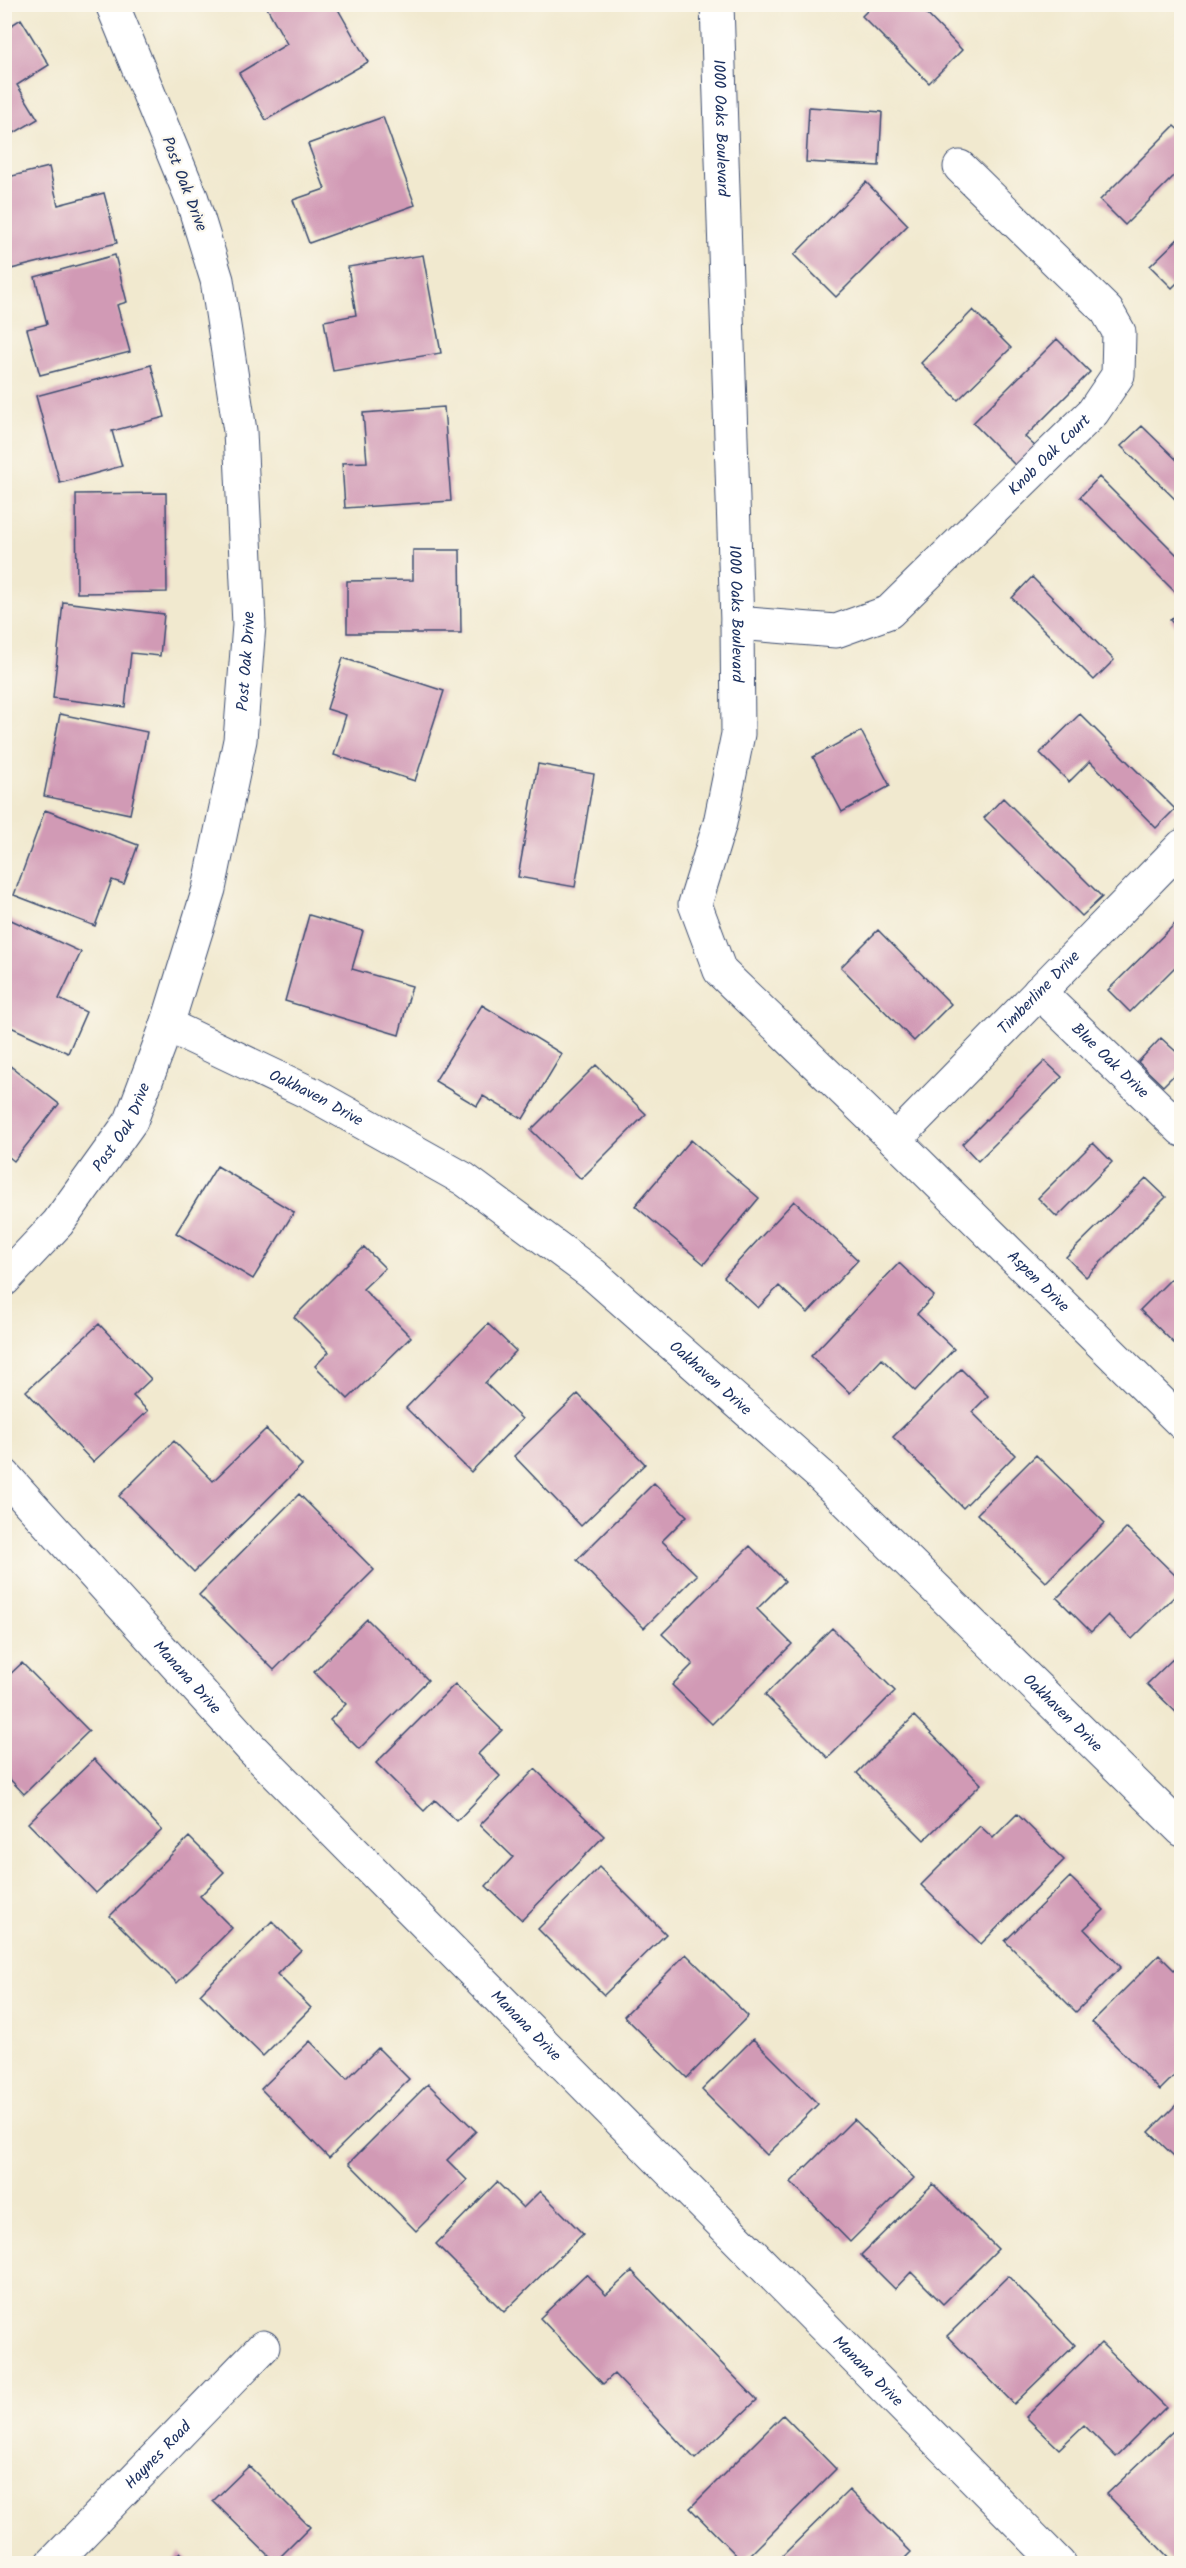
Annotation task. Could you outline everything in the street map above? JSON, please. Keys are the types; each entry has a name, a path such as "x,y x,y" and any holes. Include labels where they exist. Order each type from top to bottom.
{"street":[{"name":"Post Oak Drive","path":"4,1280 58,1222 131,1121 167,1025 209,889 240,740 249,625 240,431 217,280 192,199 112,4"},
{"name":"1000 Oaks Boulevard","path":"717,4 737,624 738,734 720,822 695,904 720,971 895,1140"},
{"name":"Knob Oak Court","path":"737,624 836,631 889,612 1093,412 1118,375 1119,332 1107,311 960,167"},
{"name":"Timberline Drive","path":"895,1140 1182,846"},
{"name":"Blue Oak Drive","path":"1039,992 1182,1130"},
{"name":"Oakhaven Drive","path":"167,1025 312,1094 464,1179 594,1275 819,1474 1182,1830"},
{"name":"Aspen Drive","path":"895,1140 1182,1423"},
{"name":"Manana Drive","path":"4,1475 252,1749 1059,2564"},
{"name":"Haynes Road","path":"52,2564 263,2347"}],"building":[{"path":"269,4 335,4 368,62 266,120 239,73 287,44 266,6"},
{"path":"874,4 917,4 962,50 929,83 862,16"},
{"path":"21,19 49,65 17,85 38,119 4,139 4,30"},
{"path":"809,107 882,112 879,166 806,162"},
{"path":"383,117 415,205 309,243 293,200 325,189 308,144"},
{"path":"1174,126 1182,133 1182,168 1125,225 1100,200"},
{"path":"49,167 58,205 104,193 117,243 11,269 4,242 4,178"},
{"path":"866,182 908,225 836,297 794,255"},
{"path":"1182,235 1182,278 1172,288 1150,266"},
{"path":"115,255 127,302 117,305 130,352 40,375 27,329 47,324 35,277"},
{"path":"423,255 441,353 333,371 324,321 356,315 348,267"},
{"path":"973,310 1011,348 958,400 921,363"},
{"path":"1057,339 1090,372 1025,437 1037,448 1018,468 973,423"},
{"path":"151,365 165,417 112,431 122,466 60,483 36,396"},
{"path":"444,407 451,501 345,508 342,463 367,462 363,413"},
{"path":"1142,426 1182,465 1182,506 1121,446"},
{"path":"1099,477 1182,560 1182,589 1177,594 1080,497"},
{"path":"166,493 167,592 77,593 76,494"},
{"path":"413,550 460,550 461,633 347,633 347,581 413,580"},
{"path":"1032,577 1114,660 1094,680 1012,598"},
{"path":"63,602 164,614 160,656 131,653 125,707 53,698"},
{"path":"1182,610 1182,632 1170,620"},
{"path":"343,658 444,691 415,781 334,755 346,715 327,709"},
{"path":"60,714 147,732 130,814 44,796"},
{"path":"1080,714 1175,809 1156,828 1090,761 1069,782 1040,753"},
{"path":"861,731 890,786 842,812 813,757"},
{"path":"538,764 594,774 575,887 518,877"},
{"path":"1003,798 1102,897 1082,916 984,818"},
{"path":"45,810 138,845 124,884 112,880 95,926 14,895"},
{"path":"309,915 363,931 352,969 412,986 399,1035 285,1001"},
{"path":"1182,917 1182,960 1130,1012 1108,990"},
{"path":"9,919 81,952 59,999 86,1012 68,1053 4,1024 4,930"},
{"path":"878,930 951,1004 914,1041 841,967"},
{"path":"482,1005 562,1054 523,1119 483,1096 477,1106 435,1081"},
{"path":"1161,1038 1182,1057 1182,1067 1163,1086 1138,1062"},
{"path":"4,1061 59,1104 14,1161 4,1153"},
{"path":"1045,1061 1062,1077 978,1161 962,1144"},
{"path":"596,1065 646,1114 581,1179 531,1130"},
{"path":"691,1140 759,1198 704,1264 635,1206"},
{"path":"1093,1143 1112,1162 1057,1217 1038,1198"},
{"path":"217,1166 294,1212 253,1279 176,1233"},
{"path":"1146,1178 1166,1197 1086,1277 1066,1257"},
{"path":"794,1201 858,1260 808,1313 779,1286 758,1308 724,1277"},
{"path":"364,1247 385,1268 363,1289 411,1337 348,1399 315,1366 329,1352 294,1317"},
{"path":"899,1263 934,1296 917,1314 954,1349 915,1391 882,1359 850,1393 811,1356"},
{"path":"1171,1279 1182,1290 1182,1351 1140,1310"},
{"path":"99,1324 151,1379 133,1396 148,1411 93,1462 26,1391"},
{"path":"488,1324 516,1351 485,1383 522,1419 471,1472 406,1408"},
{"path":"961,1369 988,1396 972,1412 1015,1455 963,1508 893,1437"},
{"path":"578,1394 645,1464 581,1526 514,1456"},
{"path":"266,1429 302,1465 194,1572 119,1496 174,1441 213,1481"},
{"path":"1036,1455 1105,1523 1046,1582 977,1514"},
{"path":"654,1483 687,1516 662,1541 697,1575 644,1628 577,1560"},
{"path":"299,1494 374,1570 274,1670 199,1595"},
{"path":"1127,1528 1182,1582 1182,1589 1132,1639 1108,1615 1091,1632 1057,1598"},
{"path":"750,1546 785,1581 757,1609 792,1644 712,1724 672,1685 693,1664 662,1634"},
{"path":"367,1619 428,1680 359,1749 330,1720 346,1704 314,1672"},
{"path":"832,1628 895,1691 828,1758 765,1695"},
{"path":"1182,1650 1182,1718 1147,1684"},
{"path":"22,1663 89,1731 24,1794 4,1773 4,1680"},
{"path":"455,1684 502,1730 478,1754 500,1776 457,1821 435,1800 424,1811 376,1763"},
{"path":"914,1716 981,1784 924,1840 857,1773"},
{"path":"94,1759 162,1830 96,1893 28,1823"},
{"path":"535,1769 604,1836 522,1920 486,1886 513,1857 480,1825"},
{"path":"1017,1814 1064,1860 981,1944 921,1885 980,1826 993,1838"},
{"path":"189,1837 224,1872 200,1896 232,1928 177,1983 110,1916"},
{"path":"599,1867 666,1934 604,1995 538,1929"},
{"path":"1070,1877 1104,1910 1084,1929 1121,1967 1076,2012 1005,1941"},
{"path":"272,1921 301,1950 277,1974 311,2008 263,2056 200,1994"},
{"path":"686,1954 748,2016 687,2078 624,2016"},
{"path":"1159,1955 1182,1978 1182,2068 1160,2090 1092,2022"},
{"path":"753,2039 818,2104 767,2155 702,2090"},
{"path":"310,2041 347,2079 378,2048 409,2079 329,2158 261,2089"},
{"path":"428,2084 476,2131 447,2160 467,2180 416,2231 349,2163"},
{"path":"1182,2099 1182,2148 1174,2156 1149,2132"},
{"path":"854,2119 914,2178 850,2242 791,2182"},
{"path":"497,2182 523,2208 540,2191 583,2234 504,2312 436,2244"},
{"path":"933,2184 998,2249 943,2304 911,2272 895,2289 861,2255"},
{"path":"632,2271 757,2400 695,2459 614,2374 603,2384 540,2318 586,2274 606,2295"},
{"path":"1008,2276 1075,2345 1014,2404 947,2336"},
{"path":"1101,2343 1166,2407 1116,2457 1084,2425 1059,2449 1026,2417"},
{"path":"783,2415 836,2469 743,2562 690,2508"},
{"path":"1173,2431 1182,2441 1182,2564 1175,2564 1107,2494"},
{"path":"249,2466 310,2527 275,2562 213,2501"},
{"path":"849,2490 911,2552 899,2564 780,2564 777,2561"},
{"path":"180,2552 192,2564 168,2564"}]}
